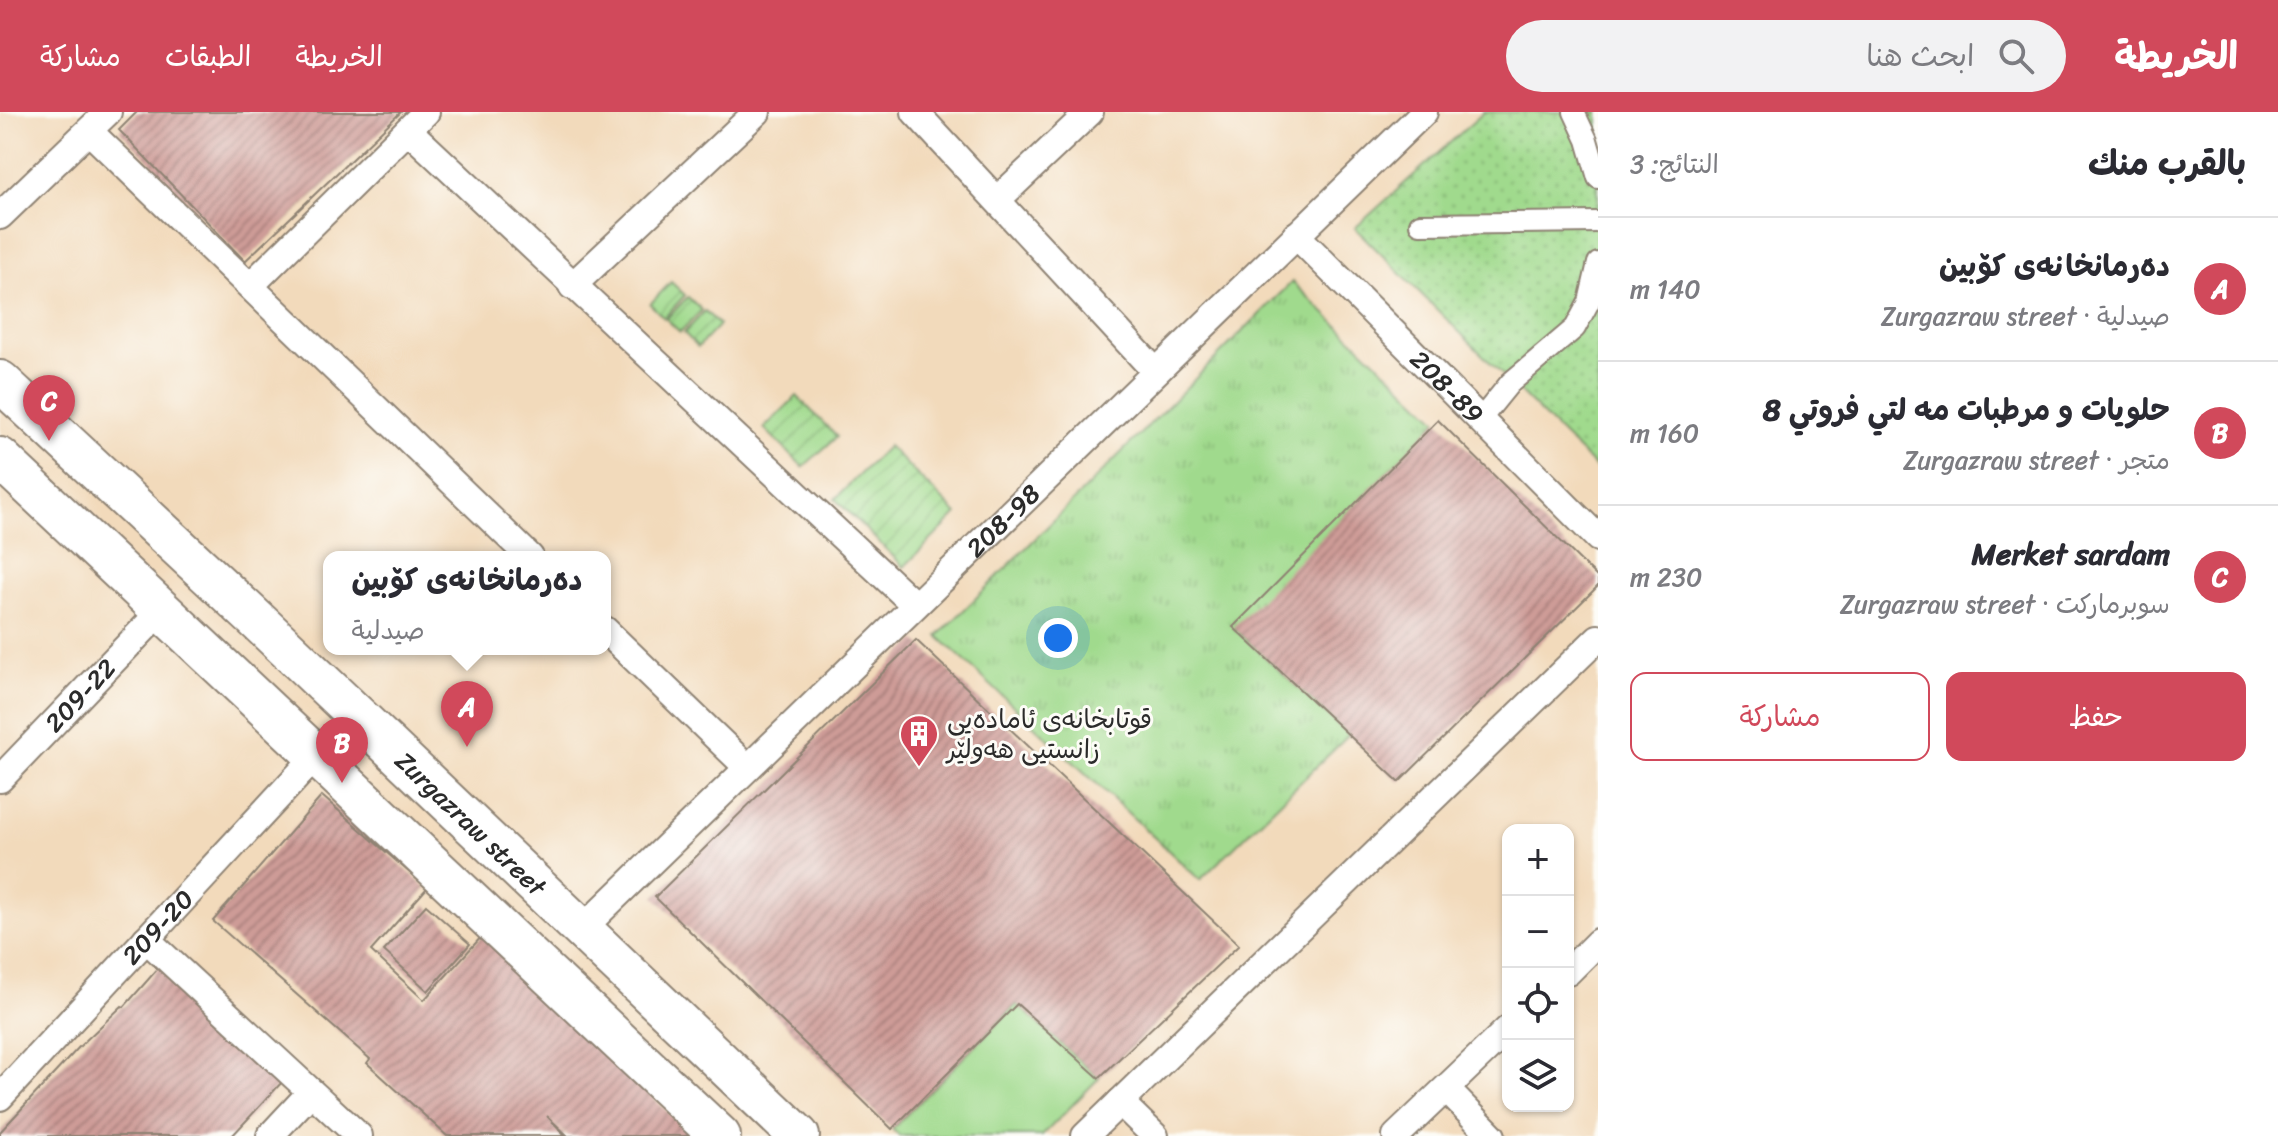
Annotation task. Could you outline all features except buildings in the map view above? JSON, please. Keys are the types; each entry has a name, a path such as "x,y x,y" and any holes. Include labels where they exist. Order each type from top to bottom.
{"main road":[{"name":"Zurgazraw street","path":"0,381 262,625 799,1136"},
{"path":"0,458 720,1136"},
{"path":"222,666 262,625"}],"street":[{"path":"0,216 108,112"},
{"path":"572,286 757,112"},
{"path":"915,112 1155,371"},
{"path":"997,200 1090,112"},
{"name":"208-98","path":"581,930 1424,112"},
{"path":"1574,112 1587,140 1598,178"},
{"path":"250,286 417,121 572,286 915,605"},
{"path":"89,131 524,551"},
{"path":"1420,224 1598,222"},
{"name":"208-89","path":"1296,235 1598,538"},
{"path":"1575,328 1589,302 1598,263"},
{"path":"1480,420 1510,383 1598,306"},
{"path":"1575,328 1598,320"},
{"name":"209-22","path":"0,779 162,610"},
{"path":"611,636 747,767"},
{"path":"1085,1136 1598,638"},
{"name":"209-20","path":"0,1097 316,756"},
{"path":"146,939 359,1136"},
{"path":"1573,968 1595,951"},
{"path":"1396,1136 1502,1035"},
{"path":"1446,1089 1492,1136"},
{"path":"270,1136 311,1092"},
{"path":"1120,1102 1155,1136"}],"green space":[{"path":"1484,112 1598,112 1598,470 1355,228"},
{"path":"671,282 685,295 664,318 650,304"},
{"path":"1292,282 1438,420 1234,628 1349,735 1200,880 938,636"},
{"path":"688,297 702,310 680,332 666,319"},
{"path":"705,311 719,325 698,347 684,333"},
{"path":"797,396 837,437 803,467 764,428"},
{"path":"888,446 957,514 904,567 835,499"},
{"path":"1017,1004 1099,1078 1042,1136 899,1136 892,1129"}],"place":[{"name":"Merket sardam","path":"49,441"},
{"name":"دەرمانخانەی کۆبین","path":"467,747"},
{"name":"قوتابخانەی ئامادەیی زانستیی هەولێر","path":"919,768"},
{"name":"حلويات و مرطبات مه لتي فروتي 8","path":"342,783"}]}
